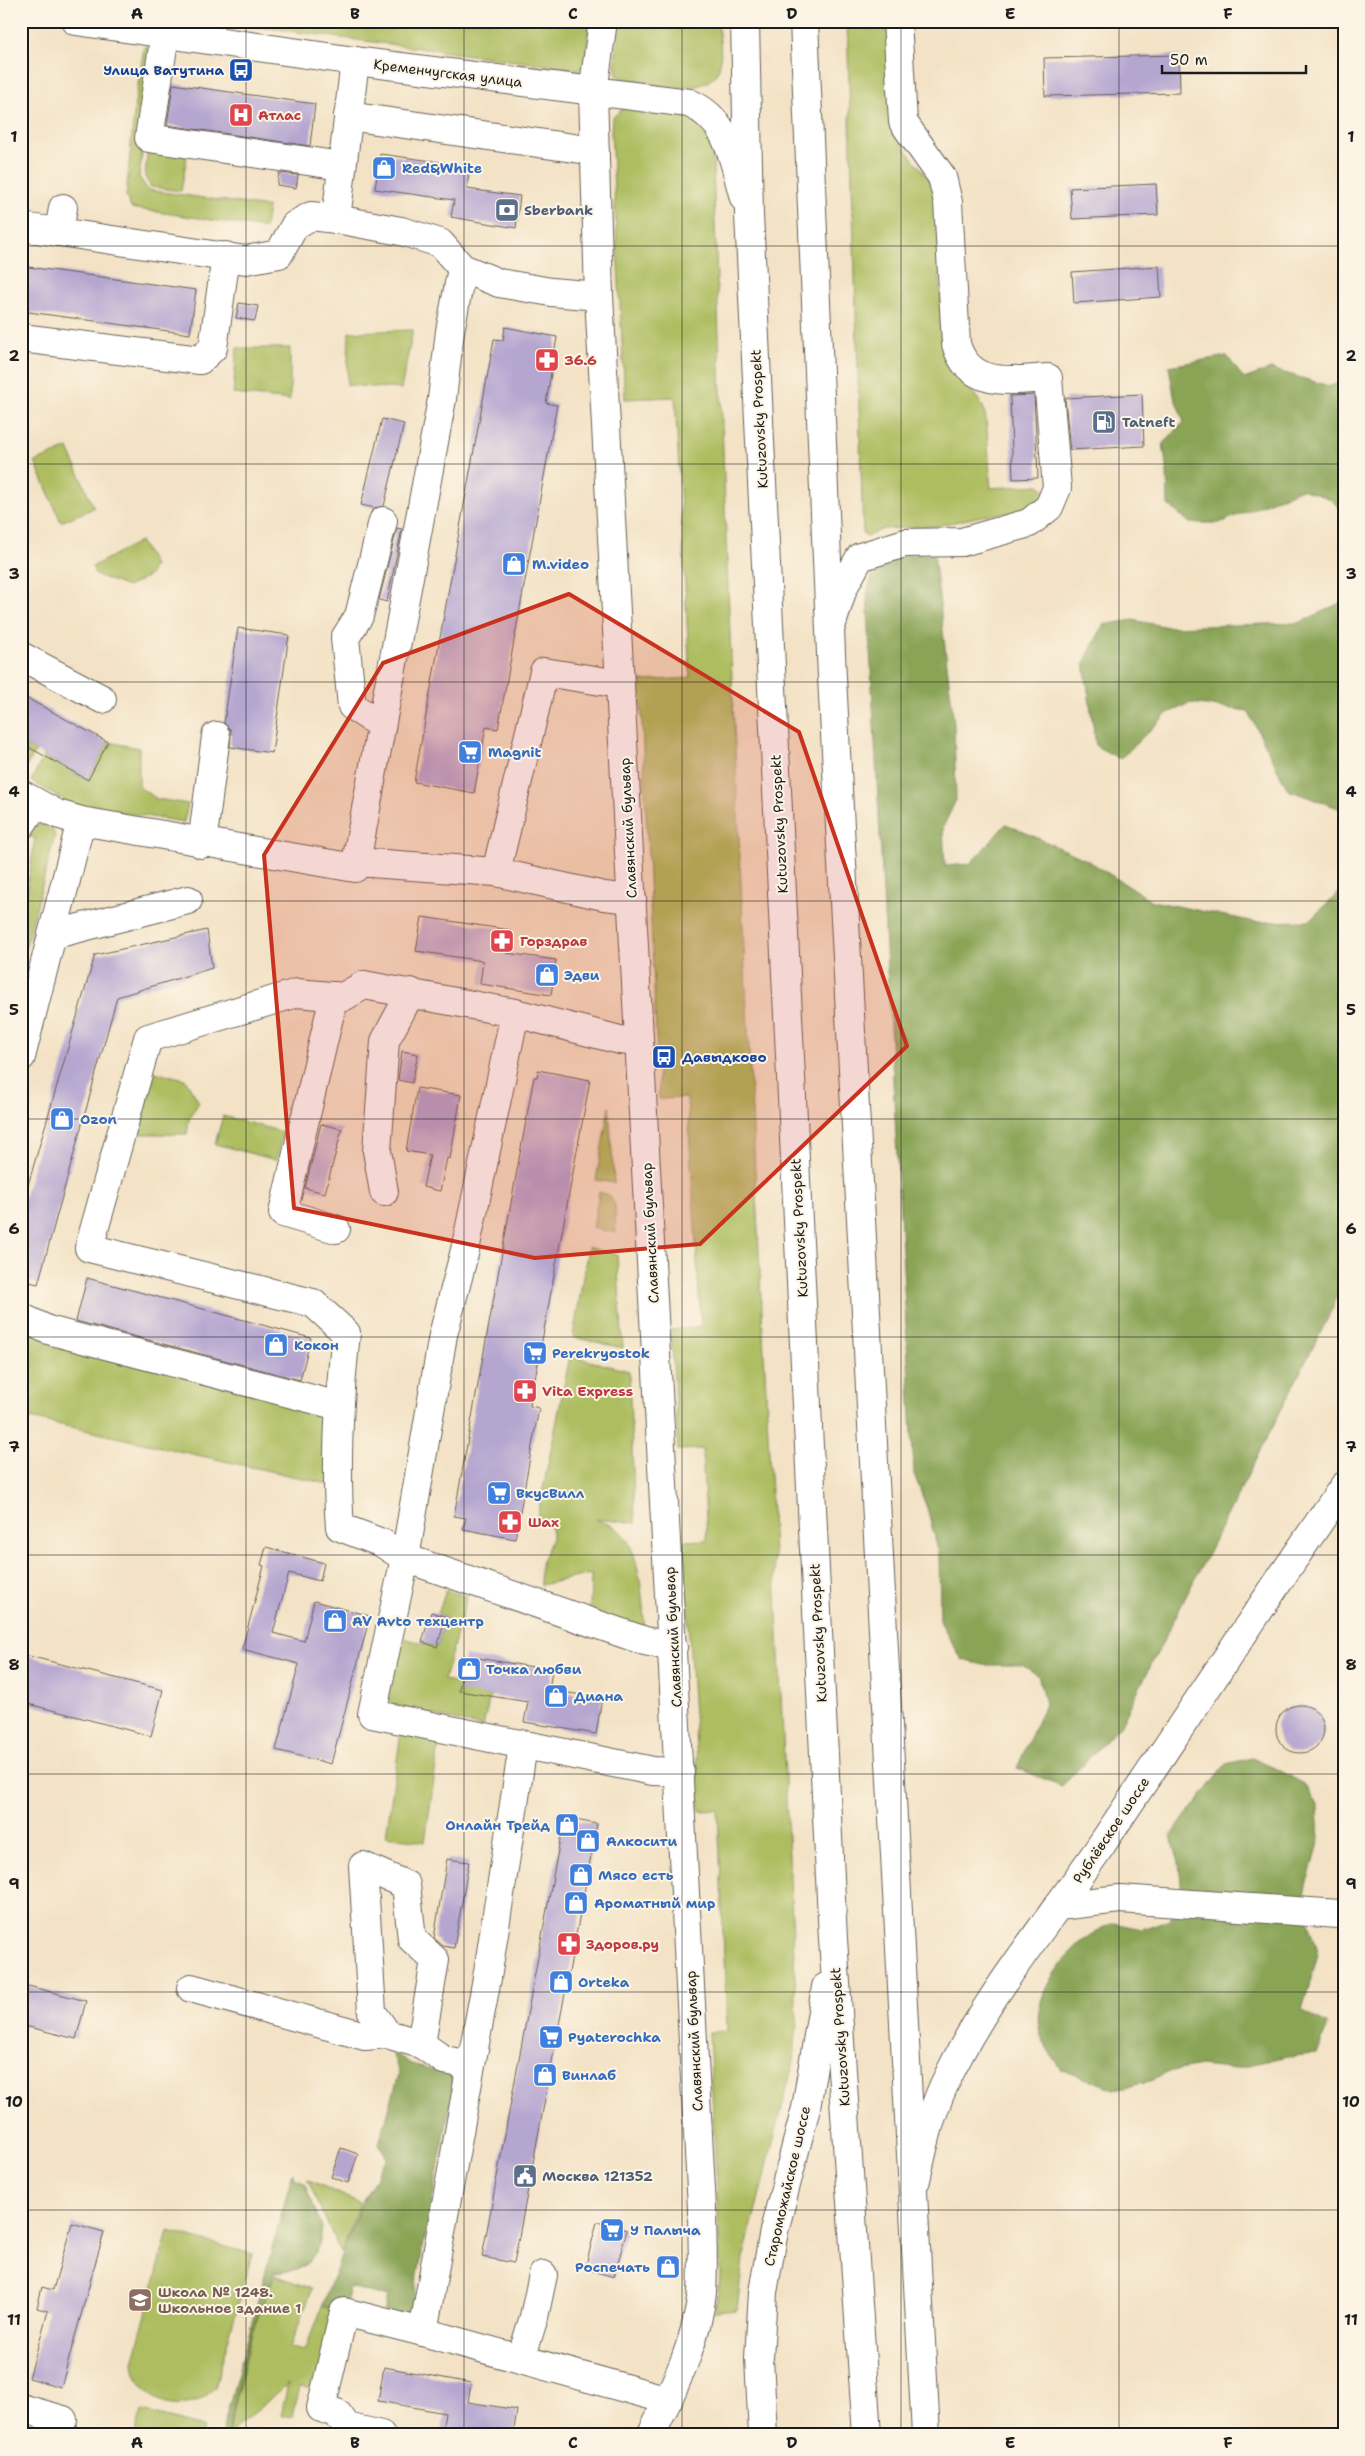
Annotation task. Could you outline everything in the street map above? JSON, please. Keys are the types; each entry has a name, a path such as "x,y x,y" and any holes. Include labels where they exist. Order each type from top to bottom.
{"main road":[{"name":"Кременчугская улица","path":"76,21 355,61 688,103 704,109 716,121 729,143 749,215"},
{"name":"Славянский бульвар","path":"603,21 594,92 599,296 702,2208 702,2294 694,2334 685,2364 651,2435"},
{"name":"Kutuzovsky Prospekt","path":"745,21 749,215 834,1939 867,2435"},
{"path":"804,21 830,630 926,2435"},
{"path":"830,630 843,588 860,557 905,543 962,542 1029,523 1049,507 1056,488 1048,378 996,381 971,370 960,356 956,344 948,202 942,176 902,122 897,21"},
{"path":"165,34 150,138 342,166"},
{"path":"336,219 355,61"},
{"path":"348,116 595,151"},
{"path":"21,227 61,220 246,260 279,254 296,226 311,216 401,231 440,243 462,268 500,283 551,292 599,296"},
{"path":"21,338 200,360 213,348 226,256"},
{"path":"26,807 81,822 202,844 356,868 380,725 442,399 450,331 462,268"},
{"path":"380,725 352,706 345,638 359,616 383,521"},
{"path":"21,656 102,699"},
{"path":"496,872 544,672 620,684"},
{"path":"202,844 216,736"},
{"path":"21,1057 81,822"},
{"path":"356,862 496,872 604,896 632,899"},
{"path":"52,936 188,900"},
{"path":"639,1042 620,1040 515,1013 411,992 364,985 343,997 297,993 148,1038 89,1248 313,1303 346,1333 339,1406 337,1486 340,1527 382,1542 405,1558 646,1641 673,1647"},
{"path":"384,1192 376,1151 385,1041 411,992"},
{"path":"334,996 283,1213 336,1229"},
{"path":"515,1013 465,1250 443,1335 405,1558 372,1714 653,1771 680,1772"},
{"path":"21,1317 48,1330 339,1406"},
{"name":"Рублёвское шоссе","path":"913,2191 928,2128 944,2085 1001,1988 1343,1486"},
{"path":"423,2332 487,1978 523,1746"},
{"path":"387,2034 372,2012 363,1866 406,1885 412,1939 436,1960 421,2044"},
{"path":"1058,1906 1120,1899 1339,1914"},
{"name":"Староможайское шоссе","path":"763,2435 759,2358 763,2292 774,2232 806,2108 834,1939"},
{"path":"191,1988 365,2036 387,2034 421,2044 444,2060 471,2065"},
{"path":"521,2359 534,2317 543,2275"},
{"path":"381,2435 347,2427 337,2413 320,2408 344,2312 668,2400"},
{"path":"21,2408 63,2420"}],"highlighted area":[{"path":"569,594 799,732 907,1046 700,1244 535,1258 294,1208 264,855 383,663"}],"green space":[{"path":"214,21 590,21 584,70"},
{"path":"618,21 718,21 721,52 719,68 713,78 703,84 692,87 664,87 626,81 617,75 615,64"},
{"path":"847,21 886,21 897,127 904,147 927,177 938,200 942,351 945,360 955,374 973,392 983,407 991,488 1039,485 1047,491 1041,510 987,515 936,526 883,529 868,536 863,534"},
{"path":"144,47 156,48 139,177 148,190 268,207 265,228 131,208 126,197 135,103"},
{"path":"625,107 694,111 712,138 727,565 743,929 797,2018 794,2061 743,2259 737,2310 715,2312 720,2278 709,2032 727,2031 718,1810 700,1811 683,1541 707,1540 702,1449 678,1450 671,1330 701,1327 687,1098 659,1099 640,681 690,678 675,397 625,399 611,131 612,118"},
{"path":"148,144 188,150 181,191 151,187 145,177"},
{"path":"413,330 401,389 347,385 349,332"},
{"path":"237,348 290,348 290,400 233,394"},
{"path":"1227,356 1244,379 1271,369 1329,386 1344,381 1344,514 1331,499 1301,489 1219,523 1190,523 1168,505 1167,472 1163,443 1184,422 1174,396 1169,366"},
{"path":"68,448 94,508 61,522 35,462"},
{"path":"140,541 154,565 150,575 128,587 96,575 92,567"},
{"path":"934,554 954,724 956,800 943,827 945,866 970,864 1006,824 1087,860 1152,901 1255,922 1309,921 1344,888 1344,1275 1333,1308 1120,1726 1062,1786 1017,1768 1045,1704 1038,1675 1022,1665 984,1665 962,1660 940,1621 939,1553 927,1508 914,1474 867,593 875,567 894,556"},
{"path":"1344,597 1344,810 1288,790 1248,711 1191,703 1168,713 1120,759 1096,746 1084,663 1103,625 1133,620 1168,627 1299,623 1340,603"},
{"path":"108,742 139,748 139,787 157,799 188,804 184,822 73,805 31,781 44,756 88,780"},
{"path":"21,743 36,751 21,775"},
{"path":"50,823 55,836 21,965 21,926 35,838 21,836 31,825"},
{"path":"155,1072 185,1079 199,1102 189,1119 187,1134 139,1134"},
{"path":"609,1107 614,1183 596,1180"},
{"path":"223,1116 283,1132 276,1160 215,1144"},
{"path":"599,1192 609,1195 615,1205 616,1233 593,1228"},
{"path":"588,1247 617,1255 623,1348 573,1337"},
{"path":"21,1317 339,1406 337,1486 21,1416"},
{"path":"570,1356 629,1371 635,1523 596,1519 614,1527 623,1535 630,1546 639,1574 645,1630 590,1613 591,1574 541,1585 540,1567 552,1537 552,1532 545,1523 537,1518"},
{"path":"446,1590 467,1597 444,1680 460,1683 490,1696 483,1727 393,1705 385,1697 399,1637 437,1647 446,1617 438,1614"},
{"path":"401,1732 440,1737 425,1842 386,1836"},
{"path":"1252,1758 1304,1784 1318,1808 1320,1839 1304,1897 1309,1926 1318,1954 1302,2010 1328,2025 1317,2054 1288,2056 1230,2069 1200,2066 1172,2071 1144,2083 1115,2089 1060,2069 1047,2048 1038,2022 1039,2008 1050,1980 1069,1954 1079,1944 1101,1929 1113,1923 1142,1929 1170,1919 1182,1894 1179,1863 1171,1835 1226,1764"},
{"path":"392,2051 411,2064 456,2075 413,2300 427,2308 423,2332 382,2321 388,2297 350,2287 344,2312 322,2306 362,2202 387,2158 379,2144 399,2074"},
{"path":"293,2172 295,2178 304,2182 322,2227 320,2243 310,2261 297,2270 274,2273 251,2333 227,2435 221,2435"},
{"path":"307,2179 360,2203 341,2253"},
{"path":"168,2231 252,2254 215,2387 204,2397 192,2403 179,2405 166,2403 144,2389 137,2377 133,2363"},
{"path":"275,2275 312,2289 290,2347 305,2350 322,2306 344,2312 325,2390 300,2387 293,2415 281,2416 288,2384 236,2427 231,2435 228,2435 252,2332"},
{"path":"142,2411 204,2427 202,2435 135,2435"}],"building":[{"path":"1179,55 1180,93 1045,96 1044,58"},
{"name":"Атлас","path":"173,84 315,104 310,146 167,125"},
{"path":"380,154 470,166 467,189 520,196 516,228 451,217 454,200 375,189"},
{"path":"279,173 298,175 296,188 277,185"},
{"path":"1156,184 1158,215 1072,219 1070,188"},
{"path":"21,266 196,290 190,334 21,311"},
{"path":"1159,266 1161,297 1074,303 1072,272"},
{"path":"239,303 258,306 255,321 236,318"},
{"path":"505,327 557,337 546,403 557,405 498,729 486,727 474,793 414,782 494,339 503,340"},
{"name":"Tatneft","path":"1142,394 1144,446 1070,450 1065,398"},
{"path":"1034,395 1038,478 1013,479 1010,396"},
{"path":"382,419 404,424 384,506 375,508 361,505"},
{"path":"397,528 402,529 387,602 379,600"},
{"path":"238,628 289,635 272,753 230,747 231,730 224,723"},
{"path":"21,695 108,742 88,780 21,743"},
{"path":"422,917 510,930 506,953 556,960 551,995 480,984 483,961 416,951"},
{"path":"207,930 212,968 117,997 38,1284 21,1280 21,1209 95,955"},
{"path":"402,1051 418,1054 412,1083 398,1080"},
{"path":"538,1070 590,1080 530,1406 539,1408 515,1539 463,1529 466,1518 454,1516 534,1077 537,1077"},
{"path":"417,1088 461,1095 450,1159 447,1158 440,1191 423,1187 430,1155 406,1151"},
{"path":"321,1124 342,1129 325,1193 305,1188"},
{"path":"87,1278 311,1338 300,1380 76,1321"},
{"path":"266,1547 324,1563 320,1581 289,1573 273,1633 304,1641 314,1601 370,1616 331,1764 276,1750 299,1664 242,1649 264,1566 261,1565"},
{"path":"431,1612 446,1617 437,1647 422,1642"},
{"path":"21,1654 163,1690 151,1736 21,1702"},
{"path":"465,1656 552,1670 549,1690 602,1698 596,1734 524,1722 528,1702 459,1691"},
{"path":"1300,1705 1309,1707 1317,1712 1322,1720 1324,1729 1322,1738 1317,1746 1309,1751 1300,1753 1291,1751 1283,1746 1278,1738 1276,1729 1278,1720 1283,1712 1291,1707"},
{"path":"564,1818 597,1824 514,2263 482,2257"},
{"path":"447,1859 469,1862 454,1948 443,1946 434,1938"},
{"path":"21,1984 86,2001 76,2039 21,2025"},
{"path":"341,2148 358,2154 348,2183 331,2177"},
{"path":"597,2222 627,2230 614,2277 585,2269"},
{"path":"72,2223 104,2232 61,2387 29,2378 48,2311 37,2308 42,2287 53,2290"},
{"path":"384,2367 471,2383 468,2402 517,2410 513,2435 461,2435 442,2431 445,2413 378,2401"}],"place":[{"name":"Улица Ватутина","path":"241,70"},
{"name":"Атлас","path":"241,115"},
{"name":"Red&White","path":"384,168"},
{"name":"Sberbank","path":"507,210"},
{"name":"36.6","path":"547,360"},
{"name":"Tatneft","path":"1104,422"},
{"name":"M.video","path":"514,564"},
{"name":"Magnit","path":"470,752"},
{"name":"Горздрав","path":"502,941"},
{"name":"Эдви","path":"547,975"},
{"name":"Давыдково","path":"664,1057"},
{"name":"Ozon","path":"62,1119"},
{"name":"Кокон","path":"276,1345"},
{"name":"Perekryostok","path":"535,1353"},
{"name":"Vita Express","path":"525,1391"},
{"name":"ВкусВилл","path":"499,1493"},
{"name":"Шах","path":"510,1522"},
{"name":"AV Avto техцентр","path":"335,1621"},
{"name":"Точка любви","path":"469,1669"},
{"name":"Диана","path":"556,1696"},
{"name":"Онлайн Трейд","path":"567,1825"},
{"name":"Алкосити","path":"588,1841"},
{"name":"Мясо есть","path":"581,1875"},
{"name":"Ароматный мир","path":"576,1903"},
{"name":"Здоров.ру","path":"569,1944"},
{"name":"Orteka","path":"561,1982"},
{"name":"Pyaterochka","path":"551,2037"},
{"name":"Винлаб","path":"545,2075"},
{"name":"Москва 121352","path":"525,2176"},
{"name":"У Палыча","path":"612,2230"},
{"name":"Роспечать","path":"668,2267"},
{"name":"Школа № 1248. Школьное здание 1","path":"140,2300"}]}
